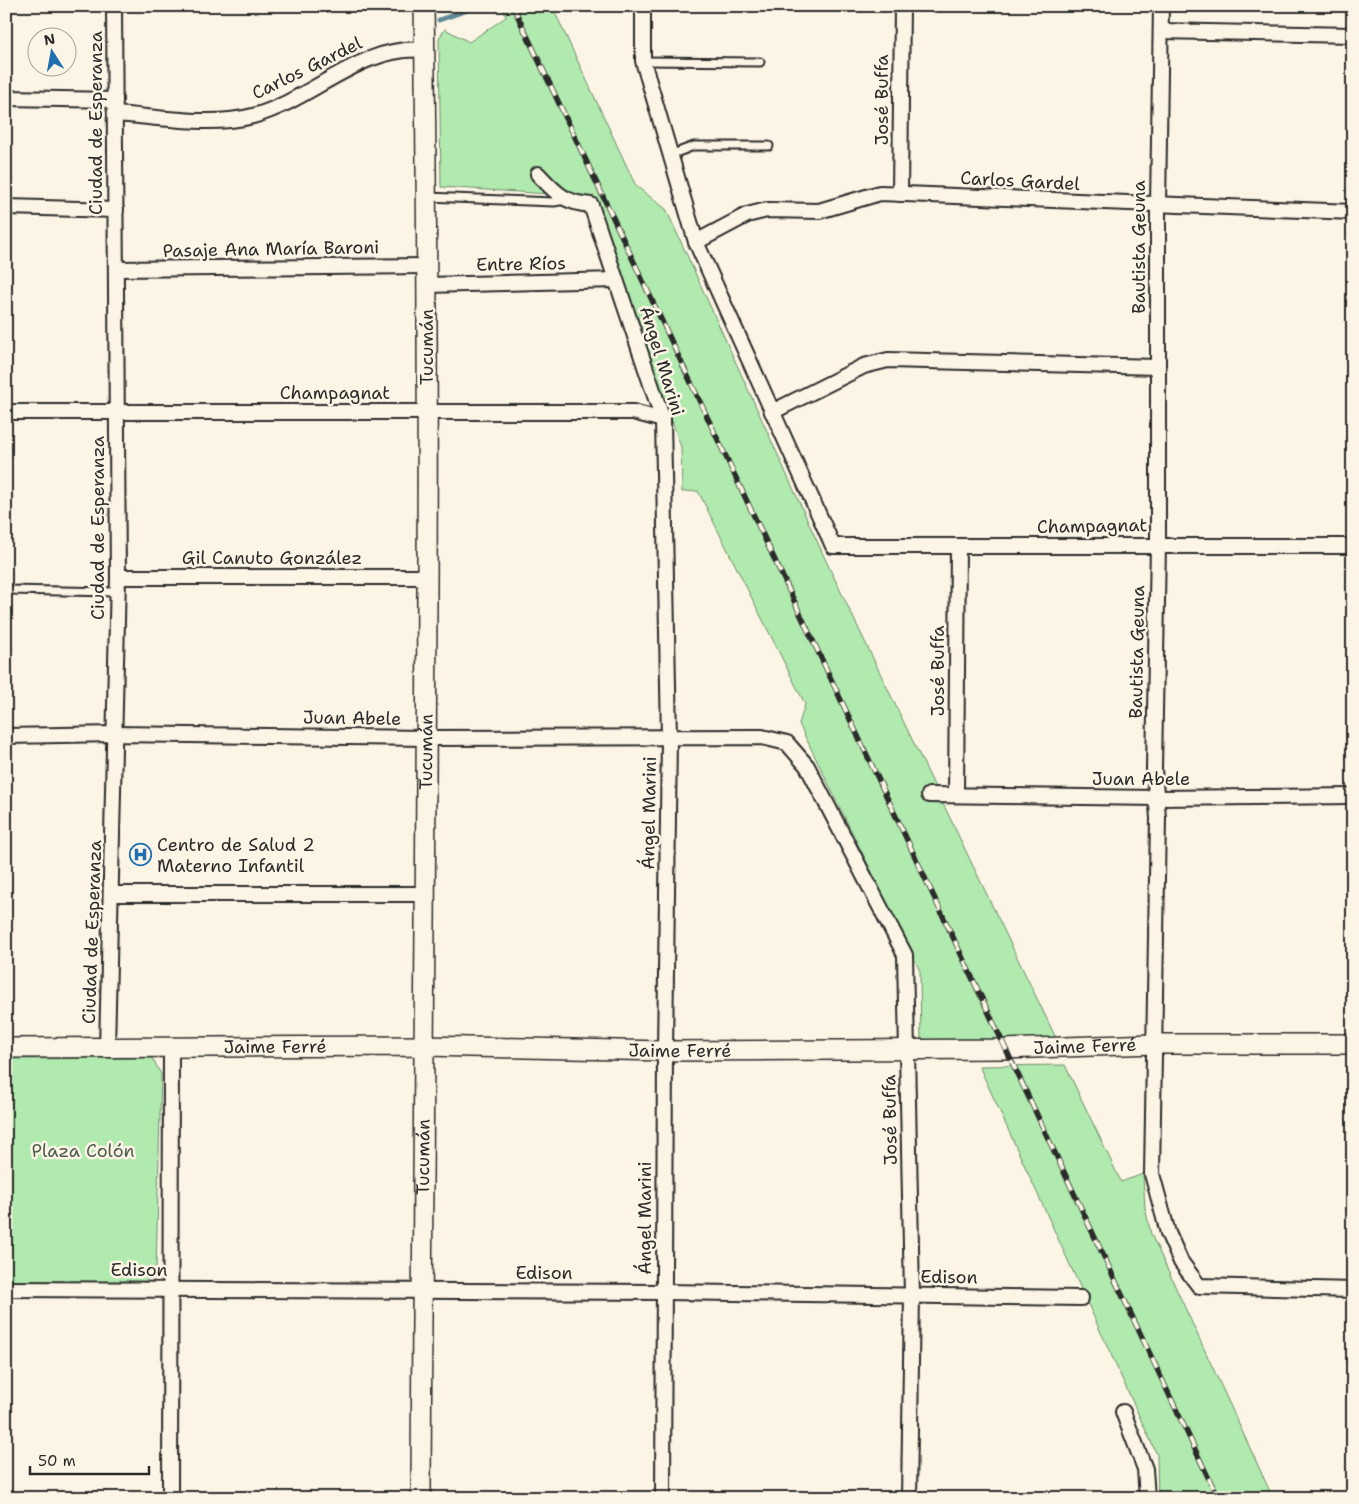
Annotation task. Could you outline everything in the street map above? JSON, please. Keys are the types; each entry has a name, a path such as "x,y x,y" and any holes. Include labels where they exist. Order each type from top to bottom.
{"street":[{"name":"Ciudad de Esperanza","path":"108,1049 118,577 114,6"},
{"name":"Tucumán","path":"421,1498 427,738 426,412 428,197 424,6"},
{"name":"José Buffa","path":"900,194 902,6"},
{"name":"Bautista Geuna","path":"1161,6 1158,206 1158,544 1154,769 1157,798 1152,1174 1159,1208 1168,1233 1181,1262 1199,1286 1353,1290"},
{"path":"647,9 642,61 696,242 772,412 864,366 888,360 1158,367"},
{"path":"1161,32 1353,35"},
{"name":"Carlos Gardel","path":"6,98 115,107 226,121 253,116 284,104 377,54 406,48 425,50"},
{"name":"Ángel Marini","path":"538,174 557,194 566,200 574,204 591,205 663,420 669,738 665,1051 663,1498"},
{"name":"Carlos Gardel","path":"696,242 747,216 767,210 819,211 880,193 1158,206 1353,212"},
{"path":"6,207 116,210"},
{"name":"Pasaje Ana María Baroni","path":"116,269 427,266"},
{"name":"Entre Ríos","path":"427,285 616,280"},
{"name":"Champagnat","path":"6,412 633,412 663,420"},
{"name":"Champagnat","path":"772,412 833,546 1158,544 1353,546"},
{"name":"José Buffa","path":"956,795 958,546"},
{"name":"Gil Canuto González","path":"118,577 426,577"},
{"name":"Juan Abele","path":"6,736 116,734 427,738 762,737 787,743 807,766"},
{"name":"José Buffa","path":"807,766 905,955 912,1295 909,1498"},
{"name":"Juan Abele","path":"929,795 1157,798 1353,796"},
{"path":"112,894 426,894"},
{"name":"Jaime Ferré","path":"6,1048 424,1046 665,1051 908,1050 1155,1044 1353,1044"},
{"path":"170,1498 171,1048"},
{"name":"Edison","path":"6,1289 664,1292 1081,1298"},
{"path":"1123,1412 1145,1469 1147,1498"}],"lane":[{"path":"642,61 760,62"},
{"path":"670,155 694,146 769,146"},
{"path":"428,197 554,202 566,200"},
{"path":"6,590 117,592"}],"green space":[{"path":"502,6 552,6 636,186 666,209 827,563 1056,1038 921,1043 920,971 799,724 805,704 698,491 682,492 681,447 594,197 441,187 439,38 445,29 469,42 506,17"},
{"name":"Plaza Colón","path":"152,1058 161,1074 156,1273 142,1283 6,1282 6,1059"},
{"path":"1065,1065 1121,1182 1143,1174 1145,1208 1151,1234 1273,1498 1158,1498 1157,1455 979,1066"}],"waterway":[{"path":"439,20 479,6"}],"railway":[{"path":"513,6 1218,1498"}],"place":[{"name":"Centro de Salud 2 Materno Infantil","path":"141,855"}]}
